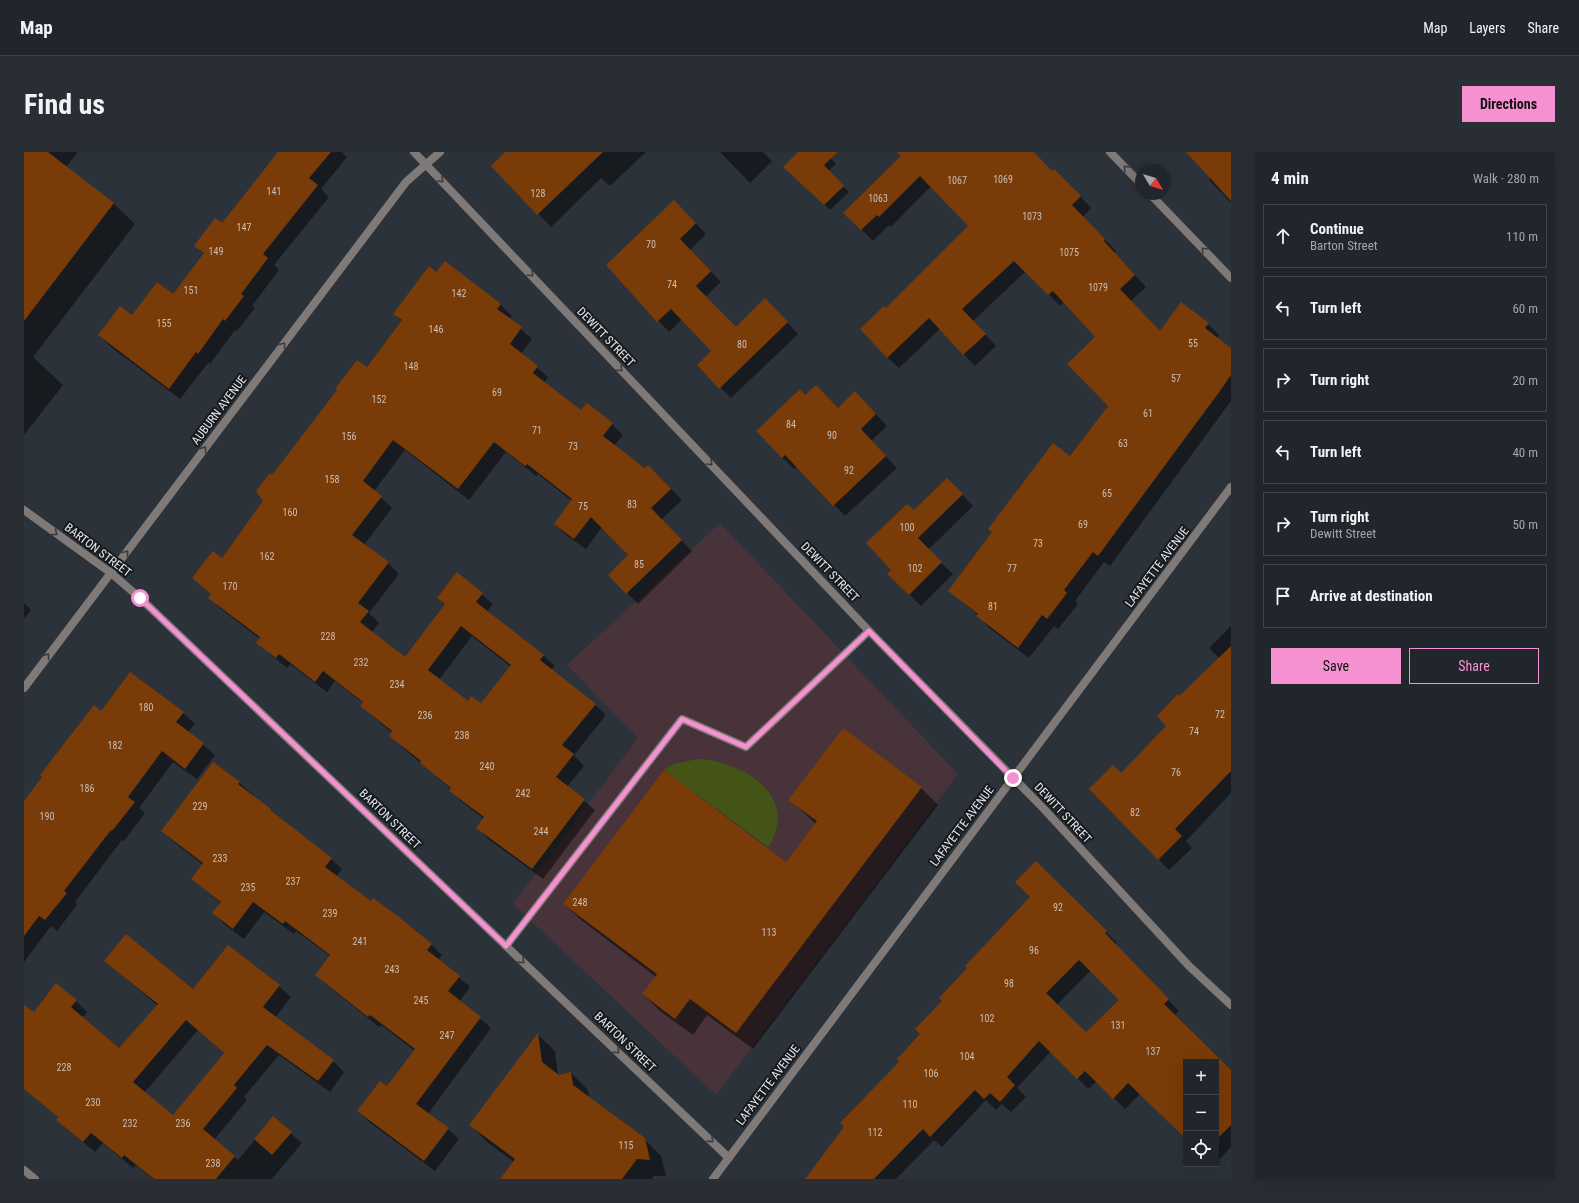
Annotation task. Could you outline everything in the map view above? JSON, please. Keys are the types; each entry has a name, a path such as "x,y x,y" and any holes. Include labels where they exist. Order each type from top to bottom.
{"street":[{"name":"DEWITT STREET","path":"414,152 869,631 1013,778 1190,966 1231,1005"},
{"name":"AUBURN AVENUE","path":"24,688 406,182 440,152"},
{"path":"1110,152 1135,178"},
{"path":"1156,200 1231,278"},
{"name":"LAFAYETTE AVENUE","path":"713,1179 1231,488"},
{"name":"BARTON STREET","path":"24,510 110,573 140,598 729,1158"},
{"path":"506,946 682,719 746,747 869,631"},
{"path":"24,1170 35,1179"}],"shaded area":[{"path":"720,523 958,774 716,1095 513,904 638,738 567,665"}],"green space":[{"path":"698,759 715,761 733,767 749,775 762,785 772,798 777,812 776,829 768,847 664,770 673,764"}],"building":[{"path":"24,152 48,152 114,203 24,321"},
{"path":"278,152 331,152 309,178 318,185 263,254 268,258 241,294 244,296 225,321 223,319 198,354 196,352 169,389 98,335 120,306 132,315 157,282 173,294 204,253 194,246 215,218 222,223"},
{"path":"505,152 603,152 537,215 491,166"},
{"path":"798,152 838,152 824,165 844,186 824,205 783,167"},
{"path":"897,152 1034,152 1052,171 1054,169 1081,196 1072,205 1105,239 1104,241 1135,275 1120,289 1160,331 1181,302 1209,323 1205,328 1231,348 1231,375 1220,391 1098,556 1093,552 1064,590 1067,593 1047,619 1042,615 1018,648 976,616 978,614 948,591 992,532 988,529 1053,443 1070,456 1108,406 1067,364 1095,337 1053,291 1048,295 1014,261 962,309 986,334 963,355 929,318 887,358 860,329 884,306 886,308 968,226 920,176 879,217 877,215 861,230 843,213 901,156"},
{"path":"1186,152 1231,152 1231,201"},
{"path":"674,200 696,223 680,239 711,271 696,286 736,327 765,298 788,322 719,389 697,365 711,351 671,309 657,322 606,265"},
{"path":"445,261 501,304 497,309 522,327 510,344 538,366 533,373 581,410 587,403 613,423 603,436 645,468 648,465 671,489 651,508 682,540 626,594 608,575 628,555 591,517 574,539 554,524 572,499 527,464 525,466 494,442 458,489 393,440 363,481 382,496 352,535 389,562 358,603 369,611 360,622 405,657 445,604 437,598 457,572 483,593 476,602 544,655 540,660 596,704 562,745 574,754 556,777 585,799 532,869 476,828 484,817 449,791 451,788 420,763 421,761 389,736 392,731 360,706 363,702 323,671 315,682 279,654 276,658 256,643 260,637 208,598 211,594 192,578 213,551 222,558 263,501 256,491 270,473 272,475 337,390 335,389 357,360 367,367 402,320 393,314 429,266 436,272","holes":["461,626 511,665 481,703 471,696 468,701 428,670"]},
{"path":"816,385 838,408 855,391 876,414 861,429 886,456 833,506 785,455 782,458 756,431 800,389 805,395"},
{"path":"947,478 963,494 918,538 942,562 909,595 887,574 891,570 866,543 907,504 914,510"},
{"path":"1231,646 1231,771 1175,829 1182,836 1158,860 1089,789 1113,765 1121,773 1166,726 1157,716 1178,694 1179,696"},
{"path":"130,672 184,712 176,722 204,743 185,769 162,751 128,797 135,802 112,831 111,830 64,891 67,893 45,920 39,916 24,936 24,801 42,777 40,775 94,705 101,711"},
{"path":"843,728 922,787 736,1033 690,999 675,1019 642,994 657,974 563,904 664,770 786,862 817,821 788,800"},
{"path":"213,762 240,782 238,784 271,809 270,810 332,858 325,867 371,901 373,898 399,917 432,944 427,950 460,976 448,991 481,1017 416,1104 449,1128 424,1161 357,1111 380,1081 387,1086 415,1049 370,1015 368,1017 315,975 330,955 285,921 283,924 253,902 233,929 212,913 221,902 191,879 203,863 161,831"},
{"path":"1036,861 1107,931 1105,933 1169,999 1164,1004 1231,1070 1231,1125 1219,1137 1219,1059 1183,1059 1183,1136 1128,1083 1113,1099 1085,1071 1077,1079 1039,1041 1007,1077 1015,1085 1000,1102 990,1093 984,1099 975,1090 930,1137 923,1129 874,1179 805,1179 844,1127 840,1123 899,1062 897,1059 920,1034 915,1029 942,1001 939,998 967,968 965,966 1030,897 1015,882","holes":["1079,960 1119,1000 1086,1032 1046,993"]},
{"path":"126,934 193,989 228,945 280,985 263,1007 334,1060 318,1081 267,1045 234,1085 237,1088 203,1129 235,1156 216,1179 154,1179 124,1155 122,1158 91,1133 83,1142 56,1120 58,1117 24,1089 24,1005 34,1012 56,983 77,1000 71,1007 119,1048 158,1004 104,961","holes":["186,1020 224,1053 173,1115 133,1082"]},
{"path":"538,1033 542,1062 559,1075 571,1072 573,1085 645,1138 650,1160 637,1159 622,1179 500,1179 515,1159 469,1125"},
{"path":"273,1116 292,1132 272,1155 254,1139"}],"route":[{"path":"140,598 506,946 682,719 746,747 869,631 1013,778"}]}
